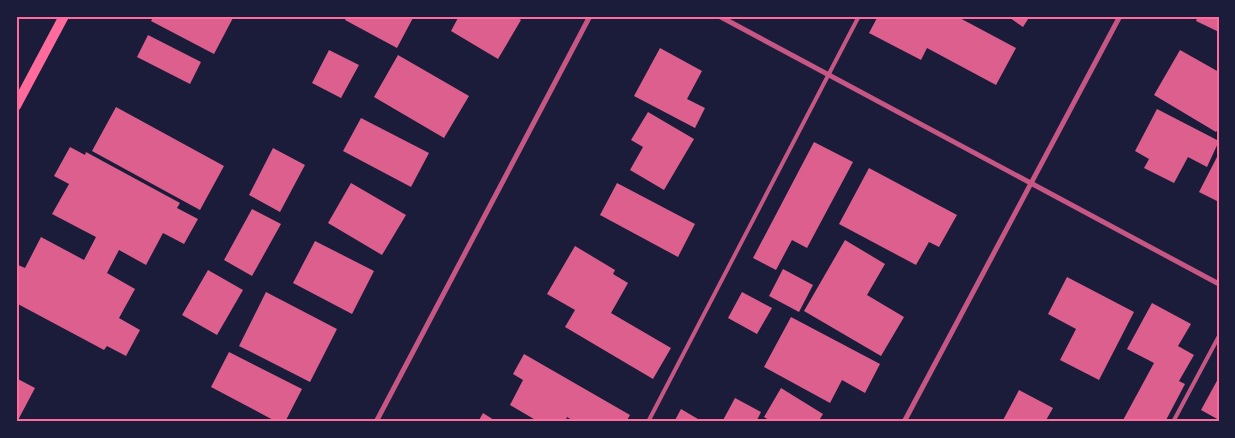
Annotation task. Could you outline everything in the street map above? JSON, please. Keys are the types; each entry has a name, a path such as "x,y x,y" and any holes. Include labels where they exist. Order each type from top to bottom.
{"main road":[{"path":"16,106 64,16"}],"street":[{"path":"376,422 590,16"},
{"path":"719,16 1219,284"},
{"path":"904,422 1120,16"}],"lane":[{"path":"648,422 827,74 859,16"},
{"path":"1173,422 1219,336"}],"building":[{"path":"154,16 234,16 214,54 151,21"},
{"path":"347,16 414,16 397,48 345,20"},
{"path":"459,16 515,16 521,20 498,59 451,31"},
{"path":"878,16 956,16 1016,48 996,85 927,48 921,60 869,33"},
{"path":"1007,16 1030,16 1023,27"},
{"path":"1198,16 1219,16 1219,32 1196,21"},
{"path":"148,35 201,62 190,84 137,57"},
{"path":"660,48 702,71 687,99 705,108 695,128 634,96"},
{"path":"329,50 359,65 341,98 312,83"},
{"path":"1180,50 1219,72 1219,128 1216,132 1154,95"},
{"path":"398,55 469,96 444,138 374,97"},
{"path":"116,107 224,166 200,210 92,151"},
{"path":"1157,109 1219,141 1207,167 1188,157 1174,183 1144,168 1149,159 1135,151"},
{"path":"648,112 694,139 664,190 630,170 643,147 631,140"},
{"path":"361,118 429,153 411,187 343,151"},
{"path":"814,142 853,162 807,248 792,240 776,270 753,258"},
{"path":"70,147 85,155 86,152 180,203 177,208 198,219 184,244 163,233 146,265 119,250 107,273 135,289 119,318 140,330 126,356 107,346 104,350 16,303 16,264 25,268 41,237 84,260 96,237 52,214 69,184 54,176"},
{"path":"273,148 305,165 280,212 249,195"},
{"path":"1219,153 1219,202 1199,192"},
{"path":"869,168 957,215 939,247 929,242 916,265 839,224"},
{"path":"351,183 406,215 382,255 328,223"},
{"path":"617,183 695,224 678,257 600,215"},
{"path":"252,209 281,224 252,276 224,260"},
{"path":"845,240 885,264 867,295 904,317 881,356 804,311"},
{"path":"315,241 374,271 352,314 293,283"},
{"path":"575,246 615,270 613,274 628,283 611,313 671,348 653,379 565,327 575,310 547,294"},
{"path":"783,269 813,285 799,312 769,296"},
{"path":"208,270 243,290 217,335 182,315"},
{"path":"1067,277 1134,312 1099,380 1060,360 1076,329 1048,314"},
{"path":"266,292 337,329 310,382 239,346"},
{"path":"742,292 772,308 757,334 728,318"},
{"path":"1152,303 1191,324 1178,346 1194,355 1179,381 1185,384 1165,422 1122,422 1154,363 1127,349"},
{"path":"791,317 880,364 865,393 842,380 830,403 764,367"},
{"path":"229,352 302,389 285,422 277,422 211,387"},
{"path":"524,354 630,415 626,422 575,422 567,417 565,422 539,422 510,405 523,380 513,374"},
{"path":"1219,377 1219,420 1201,410"},
{"path":"16,378 35,388 17,422 16,422"},
{"path":"781,388 823,414 818,422 772,422 764,417"},
{"path":"1019,390 1053,408 1045,422 1002,422"},
{"path":"735,398 761,412 756,422 722,422"},
{"path":"681,409 703,422 674,422"},
{"path":"483,413 497,422 478,422"}]}
